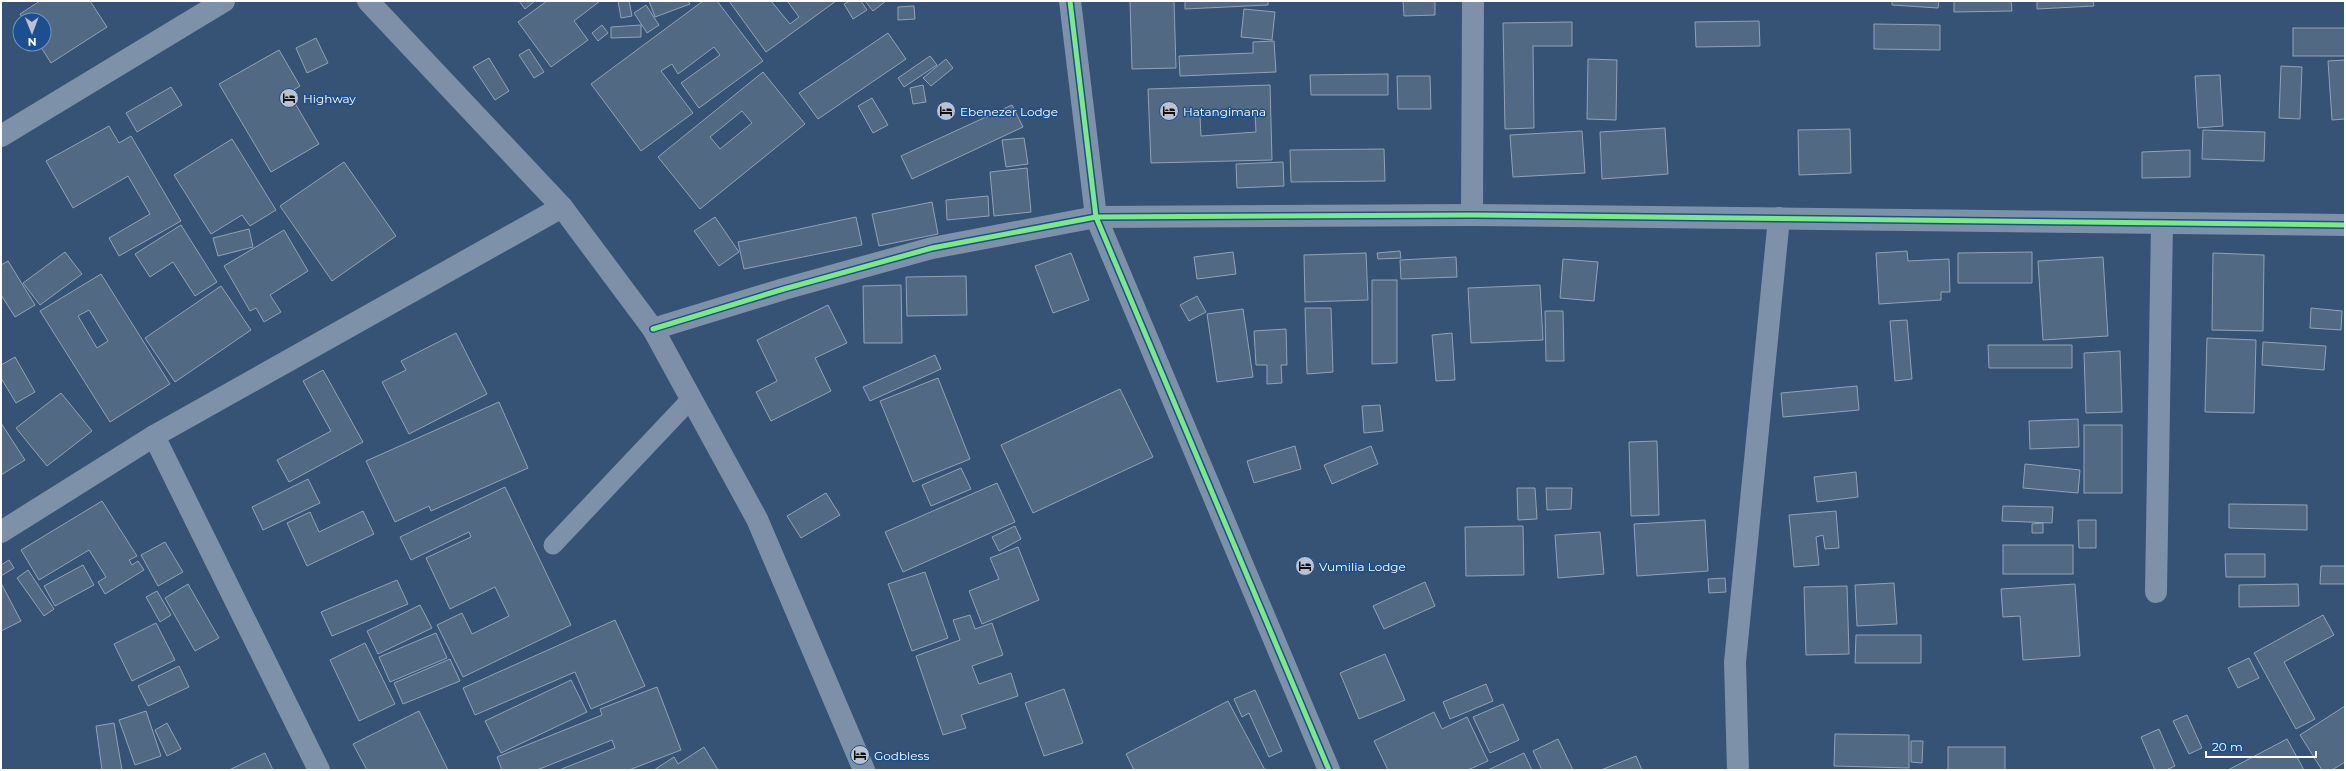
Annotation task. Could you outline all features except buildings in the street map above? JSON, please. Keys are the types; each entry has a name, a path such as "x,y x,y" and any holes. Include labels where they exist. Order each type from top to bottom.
{"highway":[{"path":"368,1 562,207 653,329 757,519 864,770"}],"street":[{"path":"1,136 224,1"},
{"path":"1070,1 1096,218 1329,770"},
{"path":"1472,215 1473,1"},
{"path":"1,532 154,436 562,207"},
{"path":"653,329 784,289 932,248 1096,218 1472,215 2345,224"},
{"path":"1738,770 1735,662 1778,218"},
{"path":"2156,592 2162,223"},
{"path":"154,436 319,770"}],"lane":[{"path":"553,545 691,399"}],"cycle path":[{"path":"1070,1 1096,217 1329,770"},
{"path":"653,329 784,289 932,248 1096,217 1472,215 2345,225"}],"place":[{"name":"Highway","path":"289,98"},
{"name":"Ebenezer Lodge","path":"946,111"},
{"name":"Hatangimana","path":"1169,111"},
{"name":"Vumilia Lodge","path":"1305,566"},
{"name":"Godbless","path":"860,755"}]}
